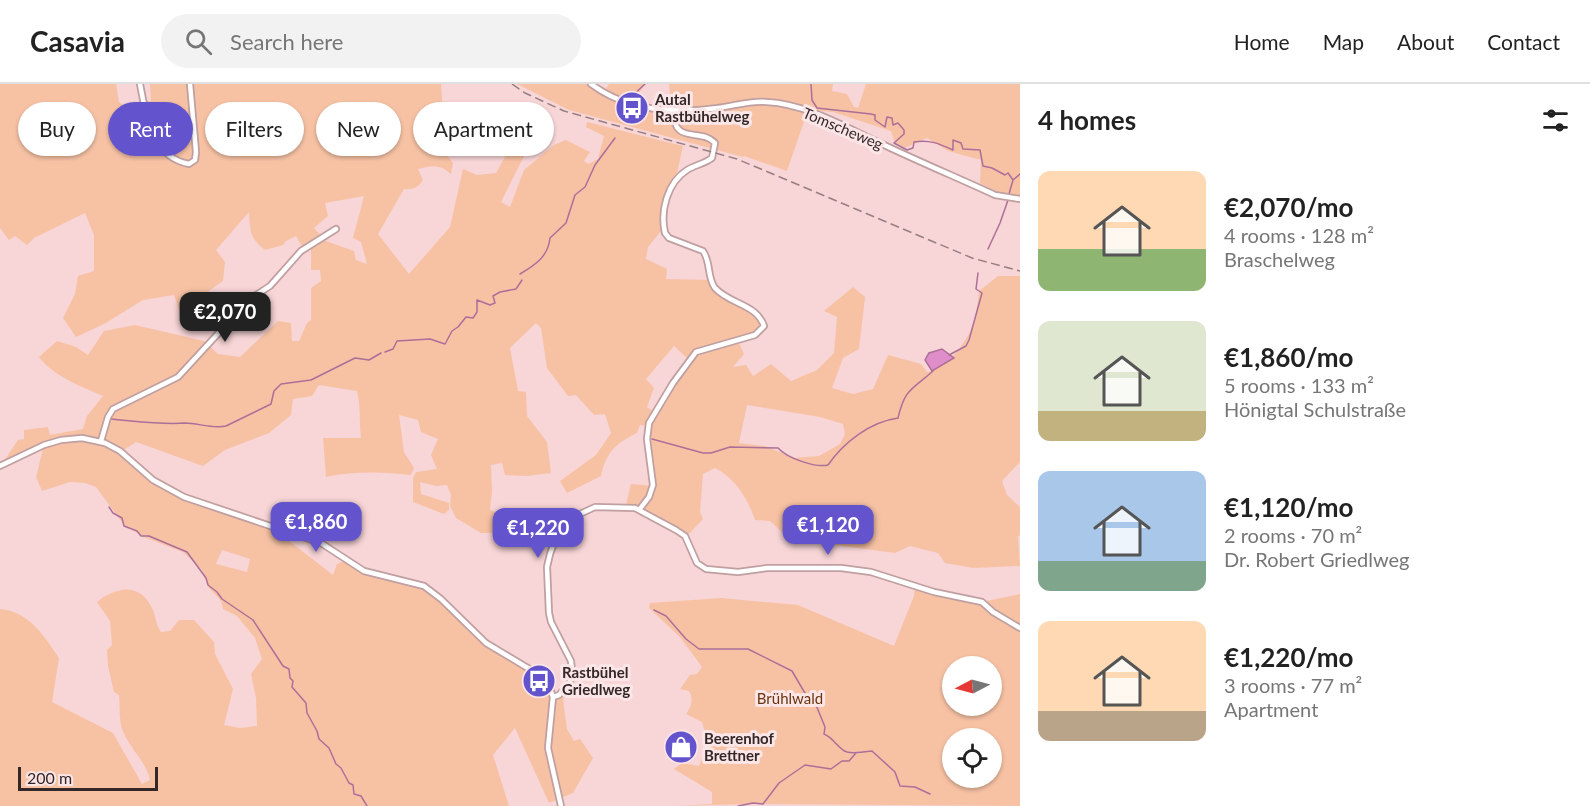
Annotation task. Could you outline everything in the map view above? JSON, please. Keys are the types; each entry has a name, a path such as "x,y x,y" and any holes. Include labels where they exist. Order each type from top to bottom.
{"street":[{"path":"140,84 150,127 157,144 180,162 189,164 195,160 196,152 190,84"},
{"name":"Tomscheweg","path":"591,84 605,95 628,105 673,111 716,108 758,101 787,105 833,121 995,195 1020,199"},
{"path":"639,510 649,497 653,485 647,439 649,423 672,383 696,352 755,335 764,326 756,313 715,288 703,251 669,238 665,234 665,203 671,188 688,169 712,158 716,147 709,138 689,135 681,131 674,123 673,111"},
{"path":"101,441 113,409 138,394 178,377 250,299 270,286 301,251 336,229"},
{"path":"0,466 44,444 82,438 101,441 120,451 153,480 184,497 321,543 364,571 424,586 441,599 486,643 536,674 550,689 553,697 548,748 561,806"},
{"path":"553,697 559,695 570,682 572,671 571,661 549,614 547,567 557,535 573,518 587,510 619,507 639,510 685,536 698,563 715,572 767,568 840,568 871,572 934,592 982,602 993,612 1020,628"}],"green space":[{"path":"0,84 116,84 119,102 108,102 108,156 193,156 193,102 145,102 151,101 150,84 441,84 442,102 413,102 413,156 448,156 453,163 451,174 436,166 418,169 423,180 415,188 404,189 378,234 409,274 450,227 463,169 477,175 496,173 505,156 524,156 501,202 510,207 524,170 541,156 554,156 554,145 566,140 590,152 584,161 588,164 598,159 604,136 586,127 587,122 683,146 676,177 663,203 661,231 648,247 646,259 667,269 666,279 710,280 720,290 762,320 761,331 737,339 744,354 733,367 746,365 753,376 771,364 791,381 817,370 834,353 837,317 824,311 853,287 865,297 859,349 843,358 832,388 853,394 873,389 888,355 921,364 927,372 935,370 957,352 968,335 975,319 979,291 998,276 1020,276 1020,462 1002,481 1007,495 1020,507 1020,535 1018,536 1020,566 973,568 945,563 938,553 910,546 895,553 789,539 770,521 755,520 740,490 729,477 715,468 703,474 700,512 703,519 688,535 647,511 626,505 631,484 655,486 652,458 648,454 647,426 640,425 637,433 613,449 601,476 567,493 560,481 596,455 611,433 605,414 594,415 576,395 568,396 547,368 541,328 536,323 510,348 518,391 526,392 527,416 547,442 551,473 527,476 505,475 502,463 491,465 490,510 512,518 510,533 481,533 456,518 450,506 451,495 447,485 436,486 420,482 421,494 449,503 449,510 444,514 413,502 413,478 416,472 437,469 431,455 438,439 421,432 418,420 399,415 404,452 414,468 411,475 368,473 326,477 323,438 361,438 357,391 319,385 312,396 293,399 291,415 269,433 225,450 203,466 136,442 119,453 171,491 275,530 333,575 337,564 344,561 364,573 394,582 432,587 455,610 454,616 470,633 488,647 531,673 545,686 555,701 568,681 569,673 575,673 574,684 563,700 567,729 574,741 580,739 593,758 573,793 549,803 515,728 493,755 509,806 0,806 0,609 11,611 28,620 42,634 59,658 52,702 113,733 142,784 150,780 145,767 122,729 119,695 114,692 108,666 107,650 112,645 110,621 97,602 112,593 128,589 142,595 153,610 161,632 170,631 179,620 194,620 214,642 215,654 233,689 224,725 240,728 257,726 256,698 251,674 262,659 255,638 237,616 223,609 221,601 209,588 202,570 183,552 144,537 124,525 96,487 85,483 70,482 42,491 36,477 43,449 41,444 2,464 18,440 24,439 24,430 48,427 50,435 83,429 87,416 103,396 60,375 39,357 57,341 76,347 88,355 104,331 135,325 204,341 218,354 240,357 278,321 291,323 292,341 299,341 307,323 311,320 311,288 321,281 320,270 311,270 311,249 303,248 296,236 283,245 265,250 260,246 251,233 249,212 216,250 225,262 223,281 203,295 204,309 185,328 174,295 143,300 104,324 76,337 63,318 75,294 78,276 94,271 94,235 85,213 34,238 27,245 15,236 9,240 0,228","holes":["364,196 353,238 361,242 367,264 356,260 354,251 326,241 314,228 328,216 325,203","674,346 689,360 654,412 647,407 654,388 646,379","747,405 820,417 843,424 845,434 840,444 819,456 794,458 765,446 739,443","222,550 250,559 247,572 216,564"]},
{"path":"517,84 588,84 602,94 609,84 645,84 633,102 671,106 669,84 833,84 832,91 847,94 854,107 858,108 866,84 1020,84 1020,196 997,192 980,183 981,160 948,151 927,138 905,148 895,143 891,131 833,112 808,110 787,171 744,156 569,110"},
{"name":"Brühlwald","path":"915,586 982,602 1020,594 1020,806 747,804 675,806 712,804 712,792 674,769 682,763 699,766 708,742 702,722 686,714 691,703 689,691 680,689 690,675 697,674 702,667 680,637 649,608 650,603 721,598 798,605 894,646 914,596"}],"shaded area":[{"path":"942,349 954,358 932,371 925,360 929,353"}],"waterway":[{"path":"629,99 645,84"},
{"path":"811,84 812,100 817,108 875,115 875,120 885,127 887,117 892,118 893,125 898,123 904,130 904,134 894,143 907,150 913,148 914,142 925,141 953,150 953,140 961,143 963,149 980,150 983,166 1005,175 1008,173 1013,180 1020,174"},
{"path":"622,118 627,106"},
{"path":"520,274 536,264 544,255 550,238 566,223 575,195 585,187 595,165 615,138"},
{"path":"1009,194 1013,180"},
{"path":"988,249 1008,200"},
{"path":"949,355 966,346 969,340 982,293 976,289 978,273"},
{"path":"385,352 393,349 397,341 430,339 445,344 452,331 466,317 473,318 477,312 477,300 490,305 495,303 493,296 516,289 522,280"},
{"path":"110,419 226,426 271,404 274,391 281,384 311,380 355,358 369,360 381,353"},
{"path":"652,439 703,453 730,447 778,448 801,461 822,466 828,465 858,434 878,424 898,418 907,395 933,371"},
{"path":"109,507 113,513 122,518 124,526 137,531 141,536 149,536 187,552 206,578 208,585 222,599 253,620 283,666 289,669 290,678 293,681 292,687 306,703 307,713 319,739 329,748 336,764 341,768 349,783 353,785 354,794 361,796 367,806"},
{"path":"654,610 666,616 686,639 699,649 748,649 792,671 809,700 816,705 825,727 824,734 847,752 872,751 895,772 900,786 915,787 930,794"},
{"path":"738,806 763,804 779,783 805,765 831,769 842,761 849,761 856,753"}],"railway":[{"path":"512,84 525,93 564,111 737,159 972,258 1020,271"}],"place":[{"name":"Autal Rastbühelweg","path":"632,108"},
{"name":"Rastbühel Griedlweg","path":"539,681"},
{"name":"Beerenhof Brettner","path":"681,747"}]}
